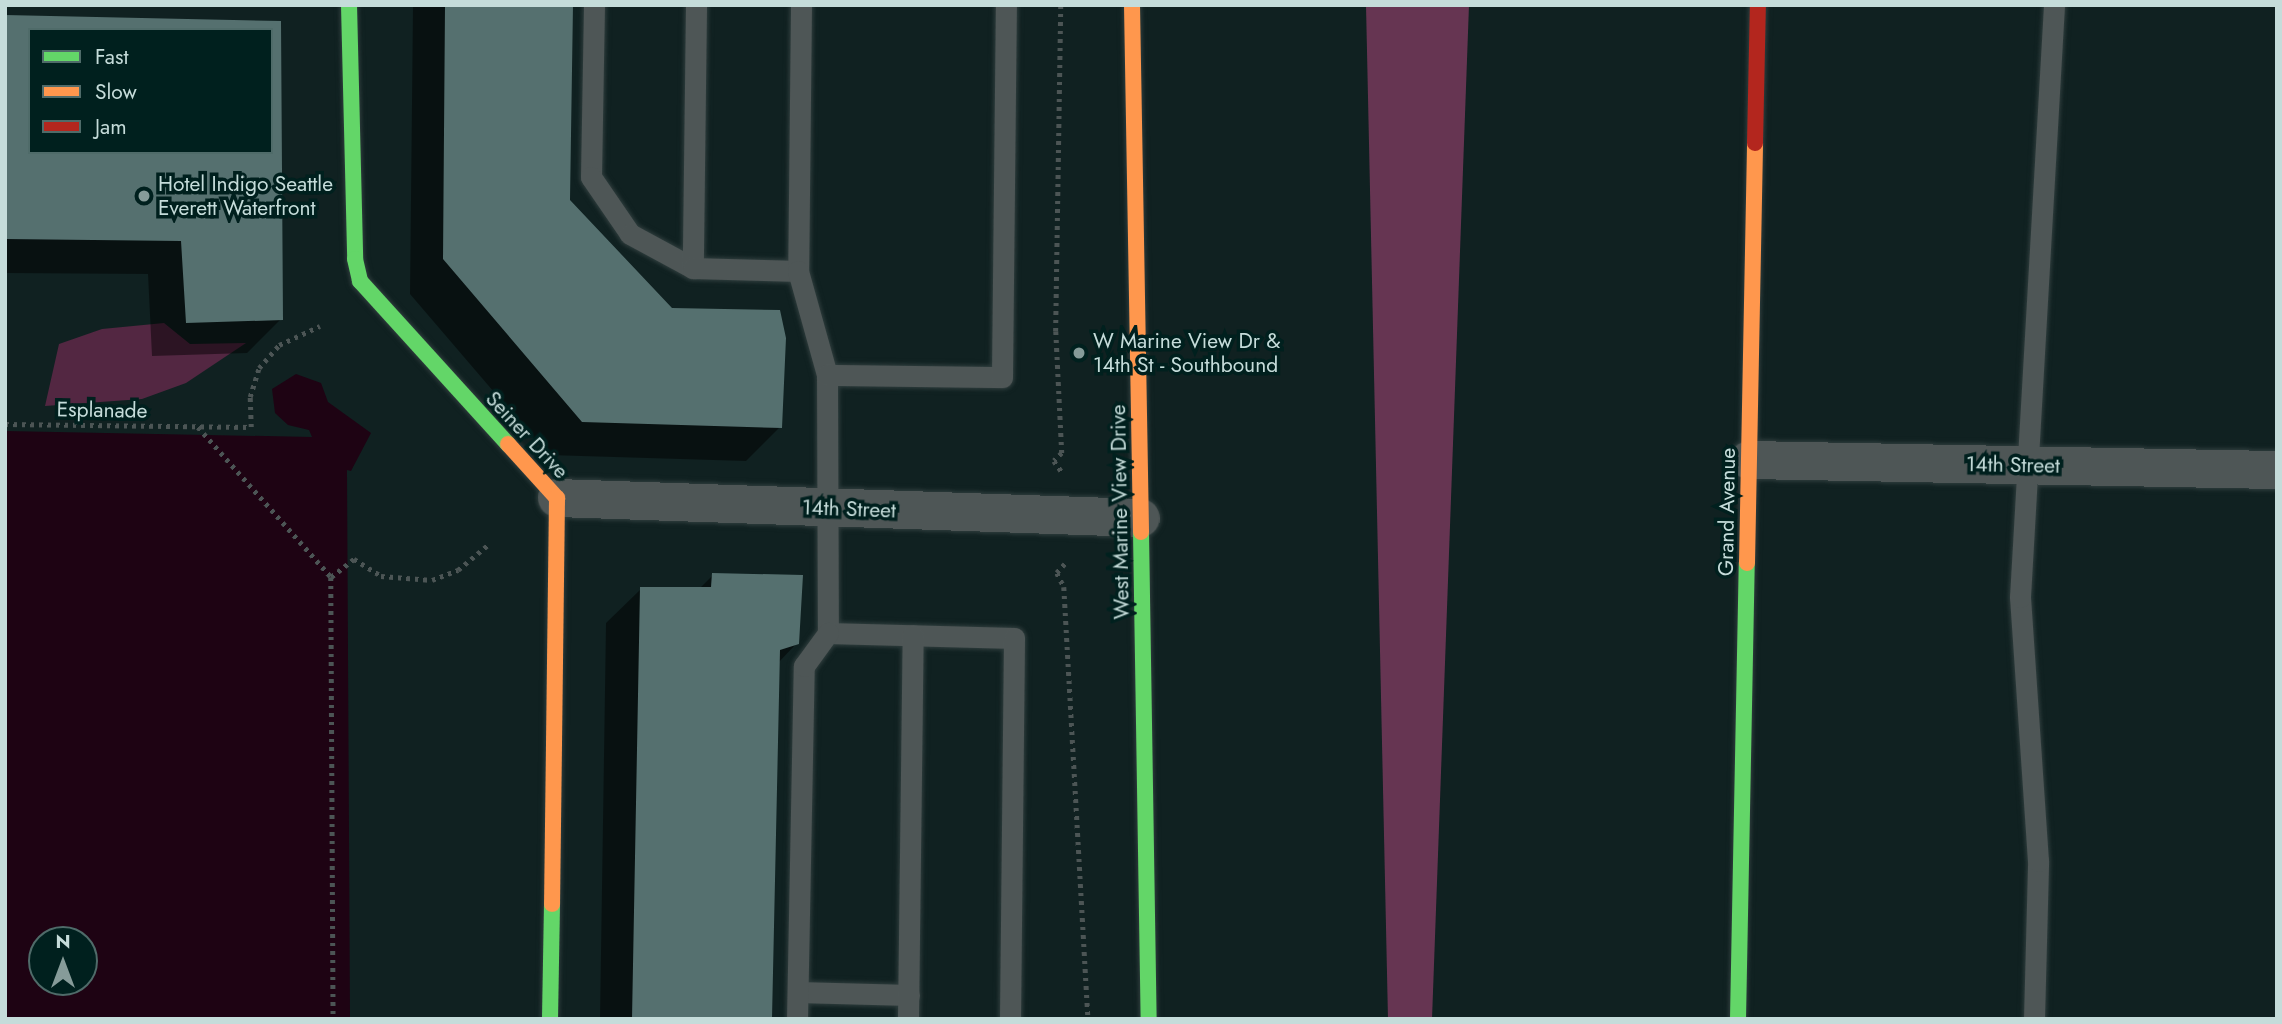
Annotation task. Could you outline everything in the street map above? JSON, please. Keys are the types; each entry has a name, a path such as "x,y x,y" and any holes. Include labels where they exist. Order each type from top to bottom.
{"street":[{"name":"Seiner Drive","path":"349,5 355,259 360,281 557,498 550,1019"},
{"name":"West Marine View Drive","path":"1132,5 1149,1019"},
{"name":"Grand Avenue","path":"1738,1019 1758,5"},
{"name":"14th Street","path":"1749,460 2277,470"},
{"name":"14th Street","path":"557,498 1141,518"}],"lane":[{"path":"594,5 592,177 630,234 693,268 798,271"},
{"path":"693,268 696,5"},
{"path":"797,1019 804,666 828,633 827,375 798,271 801,5"},
{"path":"827,375 1002,377 1006,5"},
{"path":"2034,1019 2038,860 2020,597 2025,466 2054,5"},
{"path":"828,633 1014,638 1010,1019"},
{"path":"908,1019 913,635"},
{"path":"798,992 909,995"}],"path":[{"path":"1061,5 1056,331 1062,453 1054,461 1062,472"},
{"name":"Esplanade","path":"5,424 251,427 250,397 259,368 279,345 320,326"},
{"path":"198,427 331,577 333,1019"},
{"path":"331,577 354,559 381,576 432,580 458,570 488,545"},
{"path":"1065,564 1057,573 1064,587 1088,1019"}],"shaded area":[{"path":"1366,5 1469,5 1432,1019 1388,1019"},
{"path":"164,323 190,344 246,343 186,383 142,399 45,406 59,344 102,329"},
{"path":"296,374 321,383 328,402 371,433 351,471 347,470 350,1019 5,1019 5,431 312,437 309,430 288,425 275,413 272,389"}],"building":[{"path":"445,5 573,5 570,200 672,308 780,310 786,338 782,428 582,422 443,259"},
{"name":"Hotel Indigo Seattle Everett Waterfront","path":"5,15 281,21 283,320 186,323 181,241 5,239"},
{"path":"712,573 803,575 799,644 780,650 772,1019 632,1019 640,587 711,587"}],"traffic: fast":[{"path":"349,5 355,259 360,281 508,444"},
{"path":"1141,532 1149,1019"},
{"path":"1738,1019 1747,563"},
{"path":"550,1019 552,904"}],"traffic: slow":[{"path":"1132,5 1141,532"},
{"path":"1747,563 1755,143"},
{"path":"508,444 557,498 552,904"}],"traffic: jam":[{"path":"1755,143 1758,5"}],"place":[{"name":"Hotel Indigo Seattle Everett Waterfront","path":"144,196"},
{"name":"W Marine View Dr & 14th St - Southbound","path":"1079,353"}]}
